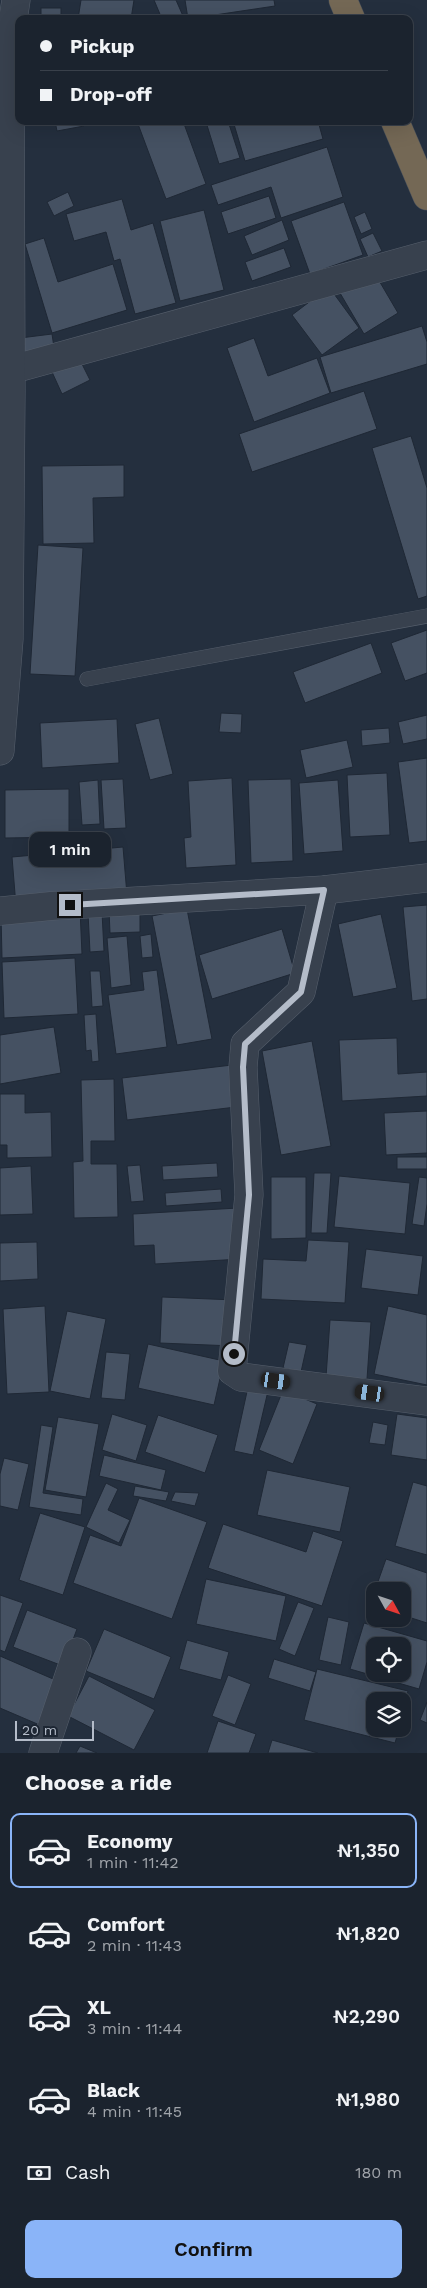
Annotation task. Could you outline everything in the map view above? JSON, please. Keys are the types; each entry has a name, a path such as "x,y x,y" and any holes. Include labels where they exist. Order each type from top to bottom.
{"highway":[{"path":"343,0 349,15"},
{"path":"397,125 427,196"}],"street":[{"path":"0,751 9,639 5,183 10,40 16,0"},
{"path":"7,384 427,254"},
{"path":"0,911 51,906 324,890 427,878"},
{"path":"324,890 301,992 245,1044 243,1067 249,1195 232,1372 240,1377 427,1401"},
{"path":"43,1753 78,1652"}],"lane":[{"path":"87,679 427,616"}],"building":[{"path":"81,0 134,0 132,15 79,15"},
{"path":"154,0 176,0 183,15 160,15"},
{"path":"185,0 274,0 275,6 215,15 187,15"},
{"path":"41,8 61,8 61,15 41,15"},
{"path":"56,125 84,125 84,126 57,131"},
{"path":"138,125 184,125 206,184 166,199"},
{"path":"207,125 229,125 240,158 219,164"},
{"path":"234,125 319,125 323,139 245,161"},
{"path":"327,147 343,197 281,218 271,187 218,205 211,185"},
{"path":"68,192 74,206 54,216 47,202"},
{"path":"269,196 276,218 228,234 221,212"},
{"path":"122,199 131,230 153,223 176,303 135,314 120,259 114,261 106,232 74,241 66,214"},
{"path":"344,202 363,255 310,274 291,221"},
{"path":"204,210 224,290 180,301 160,221"},
{"path":"365,212 372,229 361,234 354,217"},
{"path":"282,220 289,240 252,255 244,236"},
{"path":"373,233 382,251 368,257 360,239"},
{"path":"44,238 58,282 113,264 127,310 52,333 25,244"},
{"path":"284,248 291,267 252,281 245,262"},
{"path":"374,272 398,313 364,334 340,293"},
{"path":"329,287 359,328 322,355 292,315"},
{"path":"422,326 427,342 427,364 331,393 320,357"},
{"path":"52,334 55,354 22,358 20,338"},
{"path":"254,338 268,376 317,358 330,393 254,422 227,348"},
{"path":"79,358 90,380 62,394 52,372"},
{"path":"364,391 377,429 252,472 239,434"},
{"path":"411,436 427,488 427,596 418,599 372,448"},
{"path":"124,465 124,497 93,498 94,543 43,544 42,466"},
{"path":"38,545 83,548 75,676 30,674"},
{"path":"427,630 427,673 405,681 391,643"},
{"path":"371,643 382,673 305,703 293,672"},
{"path":"221,713 242,714 241,733 219,732"},
{"path":"427,715 427,739 403,744 398,722"},
{"path":"159,718 173,774 150,780 135,724"},
{"path":"117,719 119,763 42,768 40,723"},
{"path":"389,728 390,743 362,746 361,730"},
{"path":"347,740 353,767 306,778 300,750"},
{"path":"427,758 427,841 409,843 398,762"},
{"path":"387,773 390,835 350,837 347,775"},
{"path":"232,778 236,865 186,868 184,838 191,837 188,781"},
{"path":"123,779 126,828 104,829 101,780"},
{"path":"291,779 293,861 251,863 248,780"},
{"path":"98,780 100,824 82,825 79,782"},
{"path":"338,780 343,851 304,854 299,783"},
{"path":"69,789 69,837 5,838 5,790"},
{"path":"50,840 64,841 64,846 50,845"},
{"path":"123,847 127,895 16,906 12,857"},
{"path":"427,905 427,999 412,1001 403,907"},
{"path":"80,909 82,954 2,958 1,915"},
{"path":"187,909 212,1039 177,1045 152,916"},
{"path":"109,910 140,910 140,932 110,933"},
{"path":"102,912 104,951 90,952 88,913"},
{"path":"381,914 397,988 353,997 338,924"},
{"path":"282,929 295,973 212,999 199,955"},
{"path":"151,934 153,957 142,958 140,936"},
{"path":"127,936 131,985 111,988 107,938"},
{"path":"75,958 78,1014 4,1018 2,962"},
{"path":"157,970 167,1047 116,1054 108,995 144,990 142,972"},
{"path":"90,971 100,971 103,1006 92,1007"},
{"path":"96,1014 99,1061 92,1062 91,1050 86,1051 84,1015"},
{"path":"54,1027 61,1073 0,1084 0,1035"},
{"path":"397,1038 398,1074 427,1072 427,1096 342,1101 339,1040"},
{"path":"312,1041 331,1146 281,1155 262,1051"},
{"path":"232,1065 236,1107 127,1120 122,1078"},
{"path":"114,1079 115,1141 91,1141 91,1164 117,1164 118,1217 74,1218 73,1162 83,1161 81,1080"},
{"path":"0,1094 25,1094 25,1113 51,1112 52,1157 7,1158 7,1145 0,1145"},
{"path":"427,1111 427,1153 386,1155 384,1113"},
{"path":"397,1157 427,1157 427,1169 397,1169"},
{"path":"217,1163 218,1177 163,1180 162,1166"},
{"path":"140,1165 144,1201 131,1202 127,1166"},
{"path":"31,1166 33,1214 0,1215 0,1168"},
{"path":"314,1173 331,1173 327,1233 311,1233"},
{"path":"339,1176 410,1183 405,1234 334,1227"},
{"path":"271,1177 306,1177 306,1238 271,1239"},
{"path":"419,1177 427,1178 427,1204 424,1226 412,1224"},
{"path":"221,1189 222,1202 166,1206 165,1193"},
{"path":"238,1208 241,1259 155,1264 154,1245 134,1246 133,1214"},
{"path":"308,1240 349,1242 345,1303 261,1299 263,1259 306,1261"},
{"path":"37,1242 38,1279 0,1281 0,1243"},
{"path":"366,1249 423,1256 418,1295 361,1288"},
{"path":"162,1297 235,1300 233,1346 160,1343"},
{"path":"45,1306 49,1392 7,1394 3,1309"},
{"path":"388,1306 427,1315 427,1385 374,1374"},
{"path":"67,1311 106,1319 90,1399 50,1391"},
{"path":"330,1320 371,1322 367,1379 326,1377"},
{"path":"289,1342 307,1345 301,1372 283,1368"},
{"path":"148,1344 224,1361 214,1405 138,1388"},
{"path":"106,1352 130,1354 125,1400 101,1398"},
{"path":"248,1387 268,1391 253,1455 234,1451"},
{"path":"283,1390 317,1404 293,1464 259,1450"},
{"path":"112,1414 147,1425 136,1461 102,1450"},
{"path":"397,1414 427,1418 427,1460 391,1455"},
{"path":"158,1415 218,1435 205,1473 145,1452"},
{"path":"58,1417 99,1424 86,1497 45,1490"},
{"path":"373,1422 388,1425 385,1445 369,1443"},
{"path":"41,1425 53,1427 43,1493 83,1499 81,1515 29,1507"},
{"path":"104,1455 166,1470 161,1490 99,1476"},
{"path":"4,1458 29,1464 18,1510 0,1506 0,1474"},
{"path":"267,1470 350,1487 340,1532 257,1515"},
{"path":"413,1482 427,1486 427,1555 395,1546"},
{"path":"106,1483 118,1489 108,1510 130,1520 119,1543 86,1527"},
{"path":"135,1486 169,1492 166,1501 133,1496"},
{"path":"175,1492 199,1493 195,1506 171,1501"},
{"path":"139,1498 207,1522 172,1619 73,1583 90,1535 121,1546"},
{"path":"40,1513 85,1527 63,1595 19,1580"},
{"path":"223,1524 306,1552 313,1531 343,1541 322,1606 208,1568"},
{"path":"386,1559 427,1573 427,1623 411,1618 411,1582 378,1582"},
{"path":"206,1579 286,1596 276,1641 196,1624"},
{"path":"0,1595 23,1603 5,1652 0,1650"},
{"path":"298,1602 314,1608 295,1656 279,1649"},
{"path":"27,1610 77,1629 63,1666 13,1647"},
{"path":"328,1617 349,1622 341,1665 319,1660"},
{"path":"364,1623 366,1624 366,1628 382,1628 427,1641 427,1662 419,1689 395,1682 411,1682 411,1637 366,1637 366,1674 350,1669"},
{"path":"104,1629 171,1657 154,1699 86,1671"},
{"path":"187,1640 229,1652 221,1680 179,1669"},
{"path":"0,1656 60,1682 42,1726 0,1708"},
{"path":"274,1659 316,1672 310,1691 268,1678"},
{"path":"317,1669 408,1691 366,1692 366,1736 304,1720"},
{"path":"228,1675 251,1684 235,1725 212,1716"},
{"path":"89,1676 155,1710 134,1750 68,1716"},
{"path":"427,1702 427,1723 420,1720"},
{"path":"218,1721 256,1734 249,1753 207,1753"},
{"path":"371,1737 397,1737 395,1743"},
{"path":"272,1740 318,1753 268,1753"},
{"path":"80,1746 97,1753 76,1753"}],"route":[{"path":"70,905 324,890 301,992 245,1044 243,1067 249,1195 234,1354"}]}
